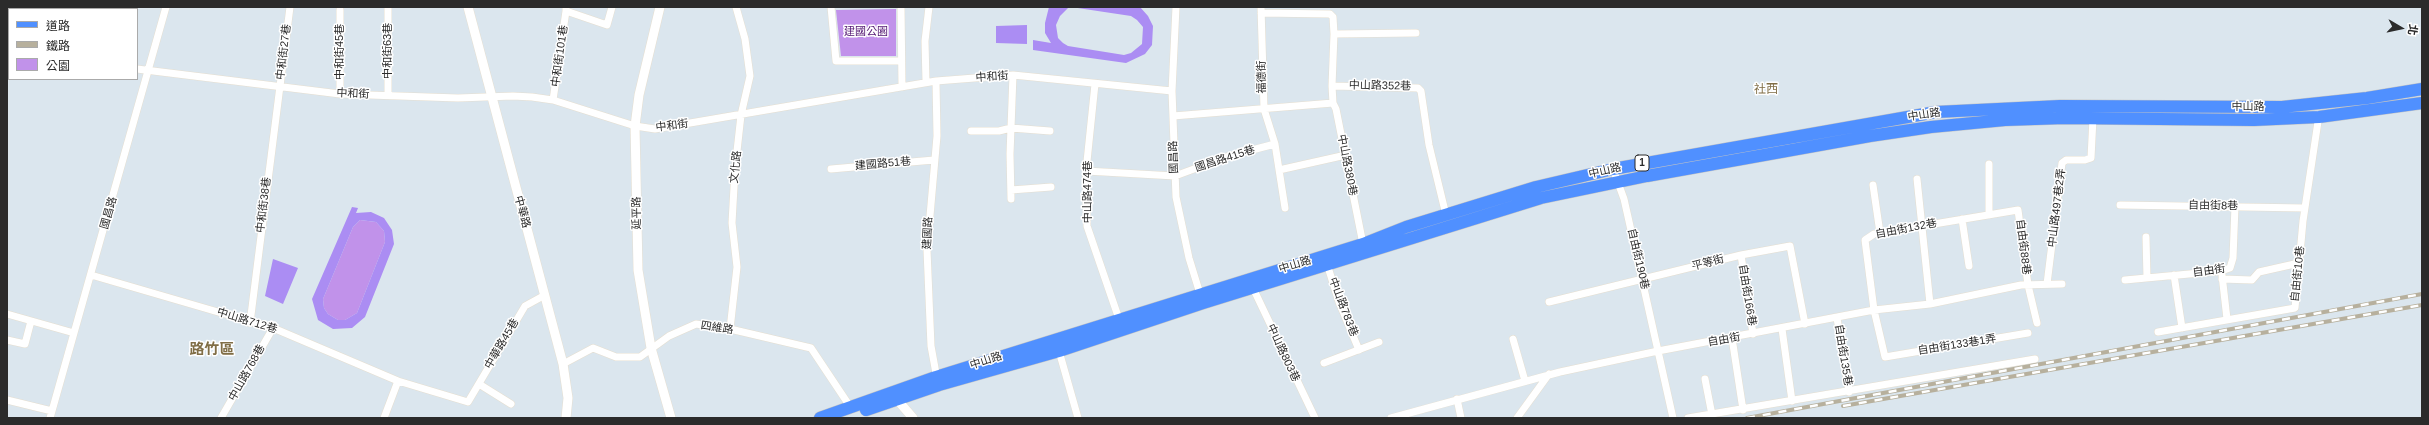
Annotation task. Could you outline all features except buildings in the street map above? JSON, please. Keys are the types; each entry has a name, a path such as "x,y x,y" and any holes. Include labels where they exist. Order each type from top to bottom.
{"main road":[{"name":"中山路","path":"937,381 1059,351 1202,299 1363,244 1406,227 1536,188 1613,169 1936,112 2009,107 2274,107 2367,98 2422,89"},
{"name":"中山路","path":"820,418 893,396 1119,319 1253,288 1541,198 1618,182 1870,136 1932,127 2004,120 2093,118 2254,120 2319,117 2422,103"},
{"name":"中山路","path":"842,418 893,396"}],"street":[{"name":"國昌路","path":"51,415 166,7"},
{"name":"中和街27巷","path":"279,88 290,7"},
{"name":"中和街63巷","path":"388,7 388,95"},
{"name":"中華路","path":"468,7 563,364 568,398 566,418"},
{"path":"566,9 607,25 612,7"},
{"name":"延平路","path":"660,7 639,96 635,126 638,270 650,348 671,418"},
{"name":"文化路","path":"730,329 737,267 732,206 741,115 750,76 750,64 736,7"},
{"path":"831,7 836,61 900,61"},
{"path":"901,7 900,61 902,87"},
{"path":"926,82 925,41 929,7"},
{"name":"國昌路","path":"1176,7 1172,91 1175,176 1181,220 1189,258 1202,299"},
{"name":"中和街101巷","path":"554,100 566,9"},
{"name":"中和街45巷","path":"340,10 340,94"},
{"path":"1261,10 1330,14 1333,17 1334,34 1332,86"},
{"name":"福德街","path":"1261,10 1264,109 1275,144 1285,208"},
{"path":"1334,34 1416,33"},
{"name":"中和街","path":"138,70 340,94 492,98 513,96 554,100 635,126 655,129 926,82 1013,75 1172,91"},
{"path":"1011,199 1010,128 1013,75"},
{"name":"建國路","path":"936,81 937,113 927,250 931,346 937,381"},
{"name":"中山路474巷","path":"1096,84 1086,171 1088,226 1119,319"},
{"name":"中山路380巷","path":"1332,86 1333,103 1346,155 1363,244"},
{"name":"中山路352巷","path":"1332,86 1418,88 1421,91 1429,145 1446,215"},
{"name":"中和街38巷","path":"250,322 279,88"},
{"path":"1173,116 1333,103"},
{"name":"自由街10巷","path":"2158,332 2294,308 2319,117 2318,103"},
{"name":"中山路497巷2弄","path":"2047,284 2062,163 2066,160 2085,160 2091,158 2093,118"},
{"path":"971,131 999,131 1010,128 1050,131"},
{"name":"國昌路415巷","path":"1175,176 1229,156 1275,144"},
{"path":"1279,170 1346,155"},
{"name":"建國路51巷","path":"831,169 934,160"},
{"path":"1989,164 1989,215"},
{"name":"自由街190巷","path":"1613,169 1624,199 1673,418"},
{"path":"1086,171 1175,176"},
{"path":"1917,179 1930,304"},
{"path":"1873,185 1880,233"},
{"path":"1011,190 1051,187"},
{"name":"自由街8巷","path":"2120,205 2306,208"},
{"name":"自由街","path":"2125,280 2174,275 2222,275 2230,268 2233,258 2235,206"},
{"name":"自由街132巷","path":"1874,310 1865,240 1880,233 2018,210"},
{"name":"自由街88巷","path":"2018,210 2028,284 2035,307 2037,323"},
{"path":"1962,219 1969,266"},
{"path":"2146,237 2147,278"},
{"name":"平等街","path":"1549,302 1741,255 1790,246 1805,324"},
{"name":"自由街166巷","path":"1741,255 1753,334"},
{"path":"2227,319 2222,275 2252,280 2259,272 2299,262"},
{"name":"中山路783巷","path":"1327,264 1339,302 1359,350"},
{"name":"中山路712巷","path":"91,275 272,328 398,380 468,402"},
{"path":"2174,275 2182,328"},
{"name":"自由街","path":"1391,418 1549,374 1658,351 1782,329 1874,310 1930,304 2028,284 2062,284"},
{"name":"中山路803巷","path":"1253,288 1315,418"},
{"name":"中華路45巷","path":"468,402 525,306 545,295"},
{"name":"自由街133巷1弄","path":"1874,310 1885,356 2028,333"},
{"path":"7,314 74,333"},
{"name":"自由街135巷","path":"1837,318 1849,392"},
{"path":"7,340 25,344 31,321"},
{"name":"四維路","path":"563,364 592,348 616,357 640,357 650,348 688,326 696,324 730,329 811,348 851,408"},
{"name":"中山路768巷","path":"221,418 272,328"},
{"path":"1782,329 1792,402"},
{"path":"1732,338 1743,410"},
{"path":"1513,339 1525,381"},
{"name":"中山路783巷","path":"1324,363 1379,342"},
{"path":"1059,351 1078,418"},
{"path":"1688,418 1792,402 2035,359"},
{"path":"1517,418 1549,374"},
{"path":"1706,379 1712,415"},
{"path":"384,418 398,380"},
{"path":"479,384 511,404"},
{"path":"893,396 913,418"},
{"path":"1457,399 1460,418"},
{"path":"7,400 51,415"}],"green space":[{"name":"建國公園","path":"896,9 896,56 841,56 836,10"},
{"path":"360,220 376,222 384,231 385,242 357,313 345,320 338,320 328,314 324,308 323,299 353,227"}],"shaded area":[{"path":"1049,7 1069,7 1060,16 1056,25 1058,38 1063,43 1068,46 1124,55 1131,53 1142,44 1143,27 1137,20 1131,16 1071,7 1140,7 1148,16 1153,26 1152,45 1145,54 1126,63 1033,50 1033,40 1051,43 1045,33 1045,23"},
{"path":"1027,25 1027,44 996,43 996,26"},
{"path":"352,207 358,208 356,213 371,212 384,218 392,230 394,244 365,317 352,328 333,329 318,320 312,299","holes":["360,220 376,222 384,231 385,242 357,313 345,320 338,320 328,314 324,308 323,299 353,227"]},
{"path":"273,259 298,268 283,304 265,296"}],"railway":[{"path":"1747,418 2422,294"},
{"path":"1843,406 2422,305"}],"district":[{"name":"社西","path":"1766,90"},
{"name":"路竹區","path":"212,350"}]}
